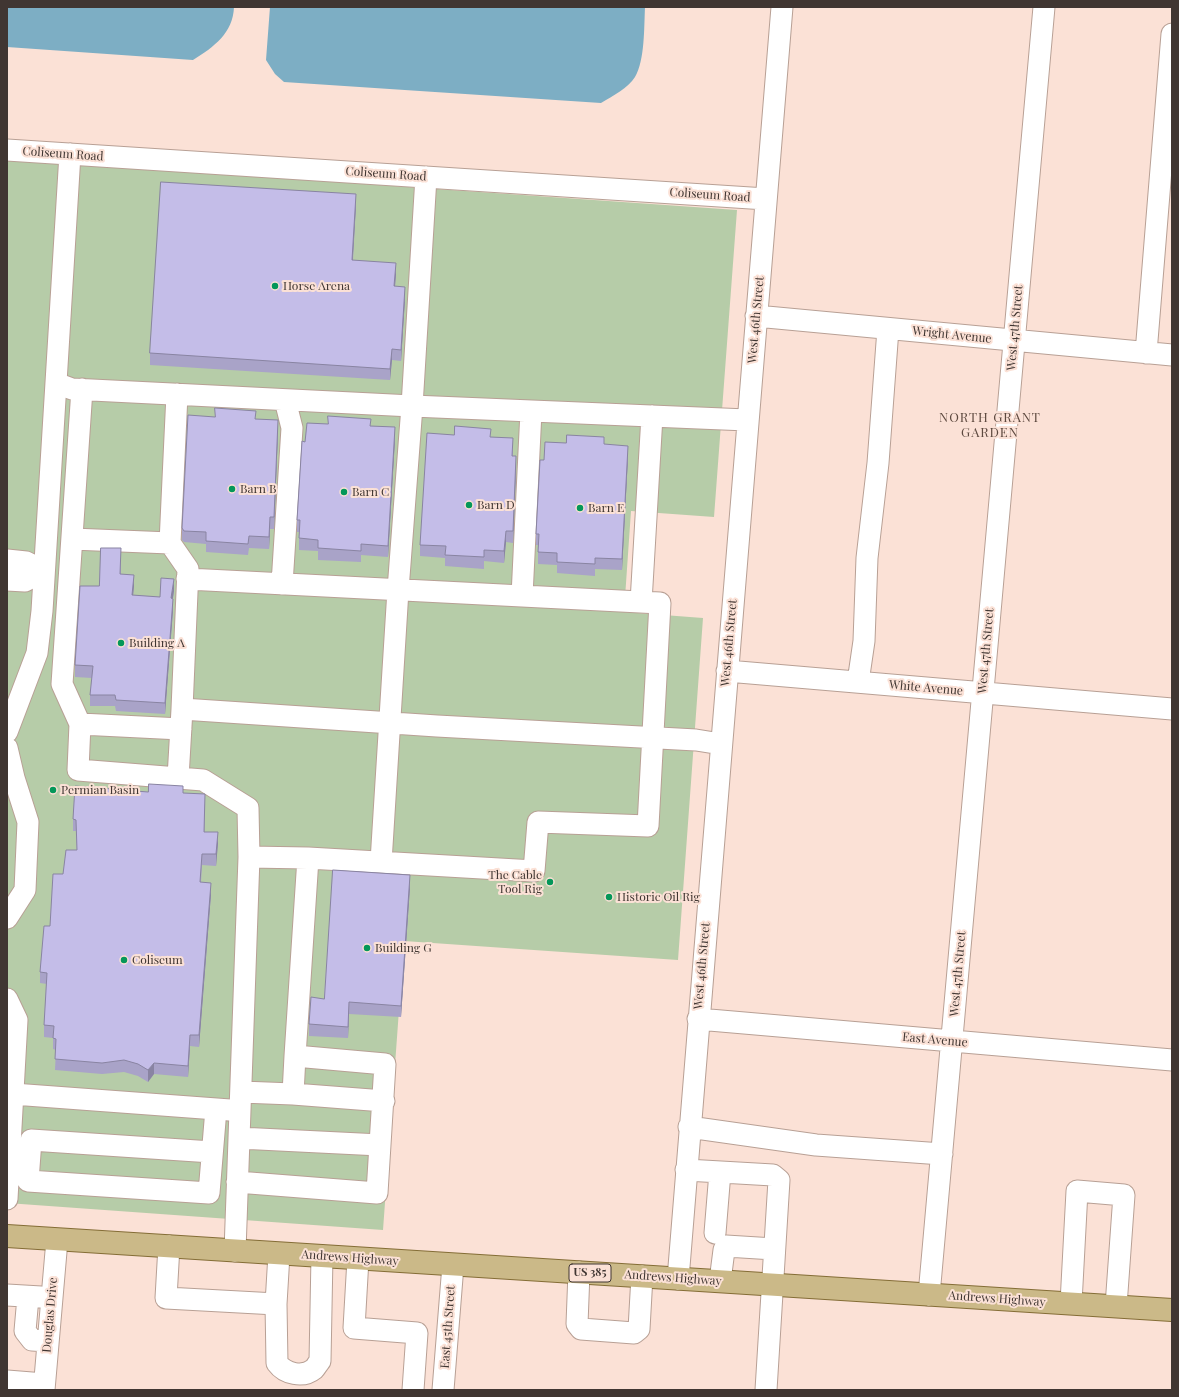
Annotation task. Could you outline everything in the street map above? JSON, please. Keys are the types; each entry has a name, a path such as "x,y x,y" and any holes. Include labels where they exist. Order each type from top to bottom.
{"main road":[{"name":"Andrews Highway","path":"7,1236 1172,1310"}],"street":[{"name":"West 46th Street","path":"678,1279 689,1127 782,7"},
{"name":"West 47th Street","path":"929,1294 1044,7"},
{"path":"1146,353 1172,34"},
{"name":"Coliseum Road","path":"7,150 766,199"},
{"path":"7,732 37,653 44,571 70,154"},
{"path":"381,862 426,177"},
{"name":"Wright Avenue","path":"756,316 1172,355"},
{"path":"858,682 864,641 867,558 878,463 888,329"},
{"path":"56,384 72,389 412,406 748,420"},
{"path":"82,389 62,684 80,724 78,770 203,780 248,808 249,856 235,1251"},
{"path":"177,394 170,543 188,569 178,778"},
{"path":"282,584 292,428 285,400"},
{"path":"522,596 531,411"},
{"path":"641,602 652,416"},
{"path":"72,540 170,543"},
{"path":"7,560 26,562 44,571"},
{"path":"7,580 25,581 44,571"},
{"path":"187,580 660,603 648,826 538,822 534,871 249,856"},
{"name":"White Avenue","path":"727,672 1172,709"},
{"path":"80,724 181,719 390,723 653,738 721,744"},
{"path":"7,748 14,778 28,822 25,890 7,918"},
{"path":"293,1094 308,858"},
{"path":"7,999 17,1020 7,1199"},
{"name":"East Avenue","path":"698,1019 1172,1060"},
{"path":"237,1182 378,1193 385,1064 295,1056"},
{"path":"13,1094 216,1109 240,1101 293,1094 384,1101"},
{"path":"31,1140 28,1181 209,1193 216,1109"},
{"path":"689,1127 816,1145 942,1154"},
{"path":"10,1138 212,1152"},
{"path":"239,1138 380,1146"},
{"path":"686,1170 773,1175 779,1180 774,1249 774,1284 766,1390"},
{"path":"715,1233 720,1172"},
{"path":"1071,1304 1077,1191 1124,1195 1116,1306"},
{"name":"Douglas Drive","path":"44,1387 57,1240"},
{"path":"169,1246 166,1298 276,1304"},
{"path":"720,1281 724,1250 726,1246 774,1249"},
{"path":"279,1254 276,1304 277,1363 282,1370 292,1373 305,1373 315,1369 320,1361 322,1256"},
{"path":"358,1259 354,1328 417,1333"},
{"name":"East 45th Street","path":"443,1390 453,1264"},
{"path":"579,1272 577,1324 581,1329 634,1333 639,1329 642,1276"},
{"path":"7,1295 52,1298"},
{"path":"28,1297 25,1331 32,1340 48,1341"},
{"path":"413,1390 417,1326 448,1327"},
{"path":"7,1381 44,1387"}],"green space":[{"path":"7,159 737,210 714,517 631,511 624,612 703,618 678,960 404,941 383,1230 7,1203"}],"water":[{"path":"7,7 234,7 233,16 226,32 208,50 193,60 7,47"},
{"path":"270,7 645,7 641,62 632,81 615,95 601,103 284,82 275,74 266,60"}],"building":[{"name":"Horse Arena","path":"161,182 356,194 352,260 396,263 394,286 405,287 401,350 392,349 390,369 150,353"},
{"name":"Barn B","path":"215,408 256,411 255,419 278,420 274,517 270,517 269,537 249,536 248,544 206,541 206,532 184,531 182,528 188,415 215,417"},
{"name":"Barn C","path":"328,416 371,419 370,426 395,427 388,546 361,544 361,551 318,548 318,540 299,538 300,520 297,520 302,441 305,442 307,423 328,424"},
{"name":"Barn D","path":"455,426 491,429 490,437 513,438 512,456 516,456 513,531 506,531 504,551 484,550 484,557 445,555 446,546 420,545 427,433 454,435"},
{"name":"Barn E","path":"567,435 604,437 604,444 628,446 622,559 595,558 595,564 557,562 557,553 538,552 539,534 536,534 540,460 544,460 545,442 566,443"},
{"name":"Building A","path":"101,548 121,548 120,574 134,575 132,595 160,597 161,578 174,579 171,598 173,599 165,703 116,700 115,695 90,695 93,666 75,665 80,586 99,586"},
{"name":"Coliseum","path":"149,784 183,786 183,793 205,794 204,832 218,832 216,854 202,854 200,882 211,883 199,1035 190,1035 188,1066 154,1063 148,1070 138,1064 124,1060 102,1063 55,1059 56,1039 53,1038 54,1026 44,1025 47,973 40,972 44,926 50,926 53,874 63,874 66,850 77,850 76,820 73,819 75,786 148,792"},
{"name":"Building G","path":"333,870 410,875 401,1006 349,1002 348,1027 309,1024 311,997 324,999"}],"place":[{"name":"Horse Arena","path":"275,286"},
{"name":"Barn B","path":"232,489"},
{"name":"Barn C","path":"344,492"},
{"name":"Barn D","path":"469,505"},
{"name":"Barn E","path":"580,508"},
{"name":"Building A","path":"121,643"},
{"name":"Permian Basin","path":"53,790"},
{"name":"The Cable Tool Rig","path":"550,882"},
{"name":"Historic Oil Rig","path":"609,897"},
{"name":"Building G","path":"367,948"},
{"name":"Coliseum","path":"124,960"}],"district":[{"name":"NORTH GRANT GARDEN","path":"990,426"}]}
